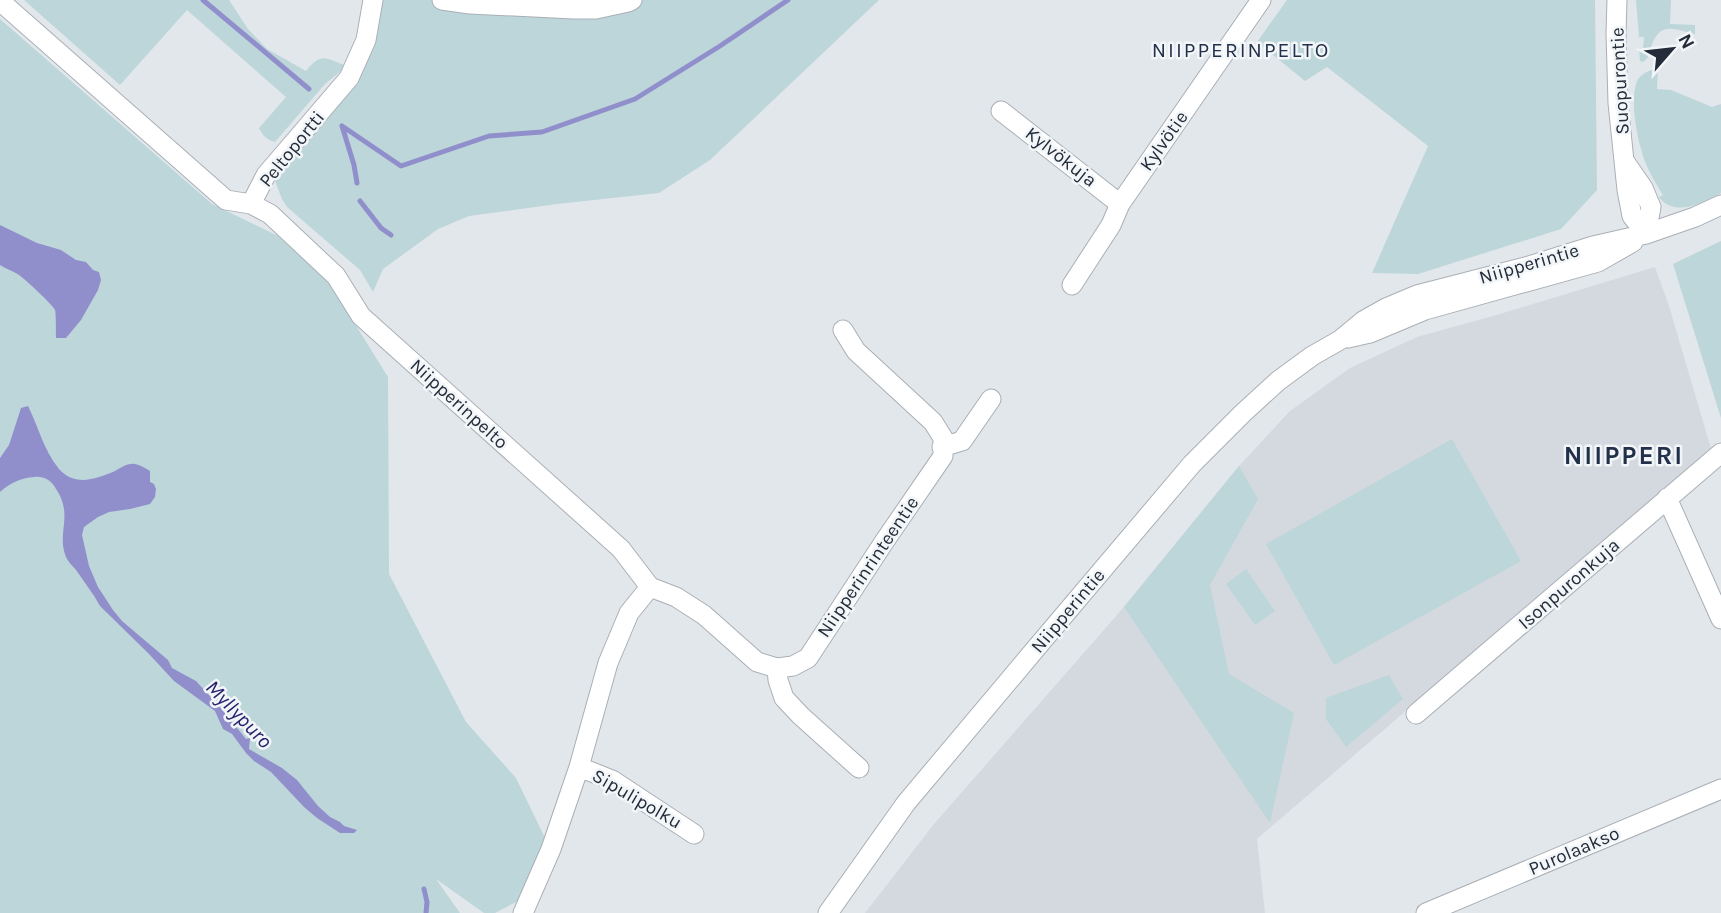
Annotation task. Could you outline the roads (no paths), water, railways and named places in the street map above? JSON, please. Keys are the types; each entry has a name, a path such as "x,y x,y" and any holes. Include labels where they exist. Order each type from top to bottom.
{"street":[{"name":"Peltoportti","path":"251,204 266,175 349,78 366,40 373,0"},
{"path":"442,0 574,9 596,9 632,0"},
{"name":"Kylvötie","path":"1072,285 1111,225 1121,204 1261,0"},
{"name":"Suopurontie","path":"1617,0 1618,103 1625,162 1643,188 1651,207 1646,234"},
{"name":"Niipperinpelto","path":"0,1 226,200 251,204 270,214 336,276 361,316 621,549 650,587"},
{"name":"Kylvökuja","path":"1001,111 1121,204"},
{"name":"Niipperintie","path":"828,913 906,803 1192,464 1278,381 1340,340 1370,332 1425,310 1598,262 1646,234 1721,205"},
{"path":"843,330 856,351 933,422 943,438 943,447 962,441 991,399"},
{"name":"Niipperinrinteentie","path":"777,668 793,666 808,657 943,457 943,447"},
{"name":"Isonpuronkuja","path":"1416,714 1721,453"},
{"path":"1667,498 1721,619"},
{"path":"528,911 579,767 608,663 629,613 650,587 676,597 704,615 757,662 777,668 784,698 859,768"},
{"name":"Sipulipolku","path":"579,767 612,780 694,834"},
{"name":"Purolaakso","path":"1426,913 1721,789"}],"water":[{"path":"0,225 37,243 61,250 76,260 86,262 99,272 101,280 98,290 81,320 66,338 56,338 53,307 22,277 0,265"},
{"path":"28,406 49,454 65,475 79,480 93,479 132,464 150,471 150,482 156,489 150,504 109,512 84,527 82,535 89,566 98,587 122,621 168,660 172,668 196,681 246,739 250,738 249,749 297,780 318,806 344,826 357,830 354,833 340,833 304,807 271,772 246,753 232,734 223,729 215,711 174,681 100,606 66,557 63,548 64,508 52,483 41,477 29,478 0,492 0,458 9,445 21,408"}],"waterway":[{"path":"203,0 309,89"},
{"path":"342,126 401,166 489,136 542,132 635,99 788,0"},
{"path":"342,126 357,183"},
{"path":"360,201 381,228 391,235"},
{"name":"Myllypuro","path":"424,889 426,913"}],"district":[{"name":"NIIPPERINPELTO","path":"1241,50"},
{"name":"NIIPPERI","path":"1624,455"}]}
